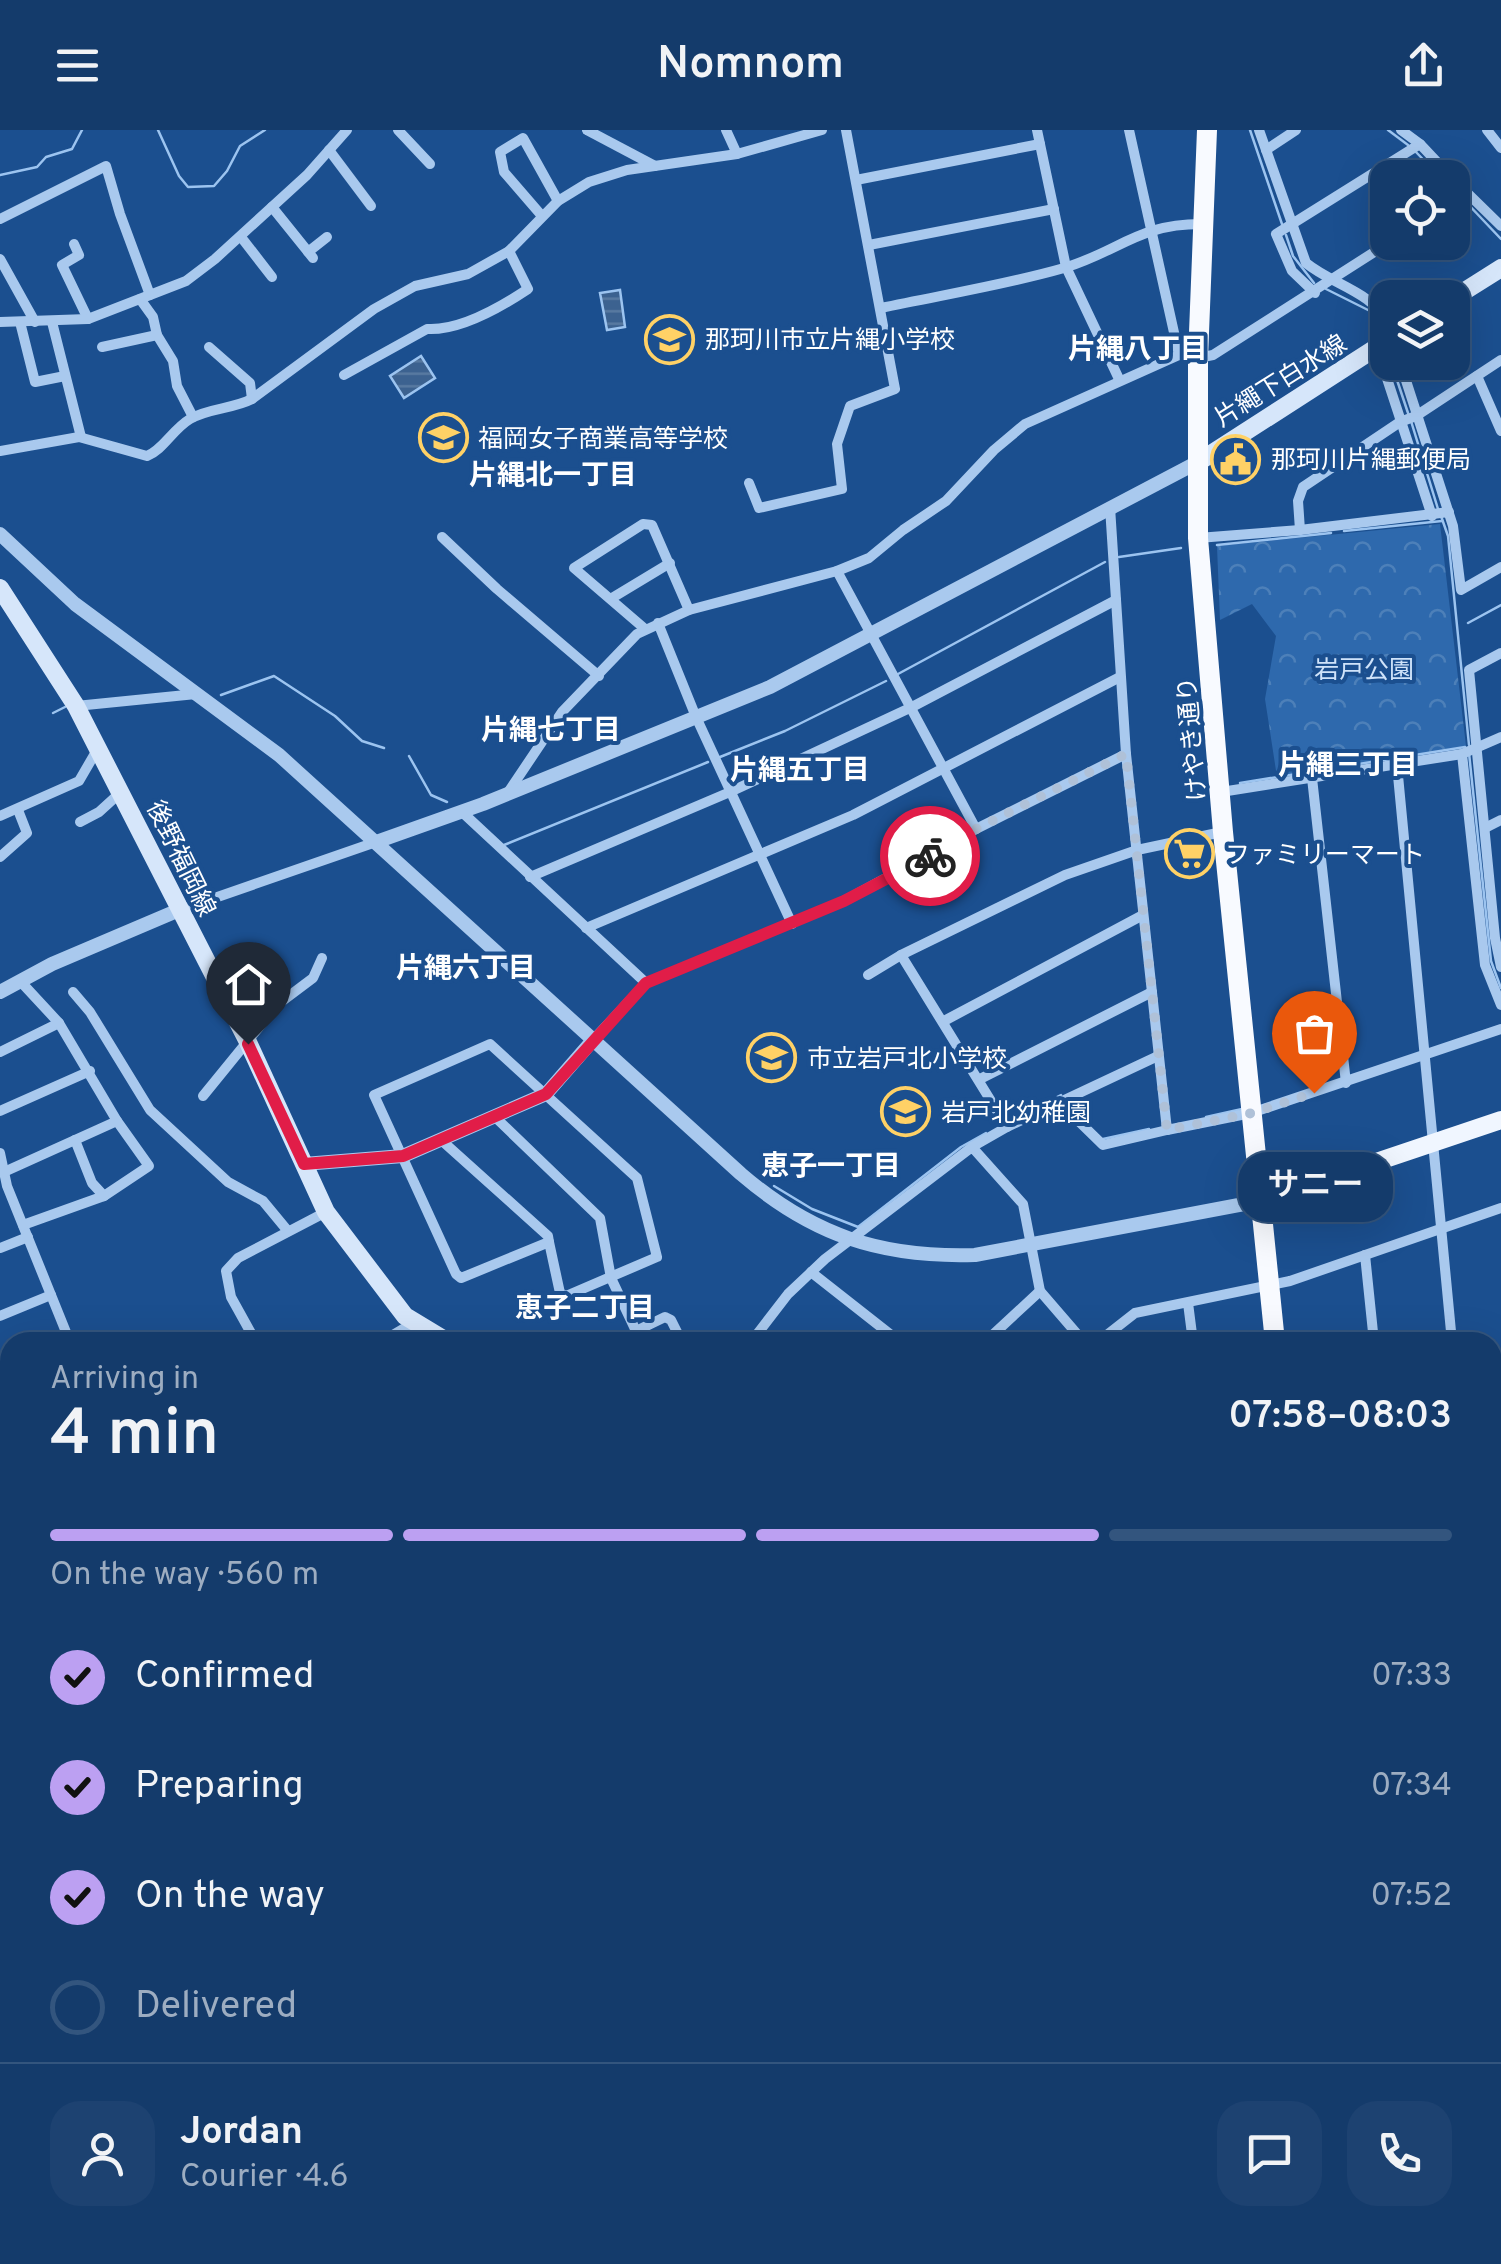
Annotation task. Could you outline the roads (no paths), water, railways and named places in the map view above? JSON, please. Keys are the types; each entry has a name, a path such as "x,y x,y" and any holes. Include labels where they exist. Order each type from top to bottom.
{"highway":[{"name":"けやき通り","path":"1207,130 1204,224 1188,356 1200,461 1198,538 1223,832 1274,1332"}],"main road":[{"path":"1470,287 1501,268"},
{"name":"片繩下白水線","path":"1200,461 1370,353"},
{"name":"後野福岡線","path":"0,588 76,706 121,792 247,1040 326,1212 392,1301 413,1323 430,1332"},
{"path":"1260,1201 1501,1120"}],"street":[{"path":"0,322 88,319 186,281 272,208 347,130"},
{"path":"398,130 430,164"},
{"path":"587,130 656,166"},
{"path":"726,130 737,154"},
{"path":"0,452 81,437 147,456 156,453 169,434 194,416 234,408 252,399 387,301 414,286 468,274 510,252 558,201 589,182 627,170 737,154 822,130"},
{"path":"749,483 759,508 842,488 837,444 850,406 895,389 846,130"},
{"path":"1037,130 1066,267 1106,344 1119,379"},
{"path":"1129,130 1151,228 1188,356"},
{"path":"1259,130 1306,264 1370,300"},
{"path":"1266,150 1296,130"},
{"path":"1401,130 1435,160"},
{"path":"1487,130 1501,148"},
{"path":"542,216 504,172 500,152 523,138 558,201"},
{"path":"856,180 1040,144"},
{"path":"1315,293 1292,271 1276,234 1420,144"},
{"path":"329,150 371,206"},
{"path":"0,219 106,166 157,335 173,361 177,386 194,416"},
{"path":"1470,197 1501,226"},
{"path":"272,208 311,255 327,238"},
{"path":"868,245 1054,209"},
{"path":"881,308 1066,267 1151,228 1204,224"},
{"path":"241,236 272,278"},
{"path":"74,244 79,255 62,265 88,319"},
{"path":"344,375 427,329 440,330 466,321 528,289 510,252"},
{"path":"506,794 562,712 645,628 689,610 837,571 878,554 903,530 946,501 994,450 1025,424 1119,379 1188,356 1213,356 1370,254"},
{"path":"0,259 35,322"},
{"path":"20,322 35,382 65,376"},
{"path":"52,322 81,437"},
{"path":"102,347 157,335"},
{"path":"209,348 250,383 252,399"},
{"path":"1300,530 1298,501 1303,487 1501,360"},
{"path":"1477,376 1501,432"},
{"path":"1390,380 1432,516"},
{"path":"1405,380 1449,512 1460,590 1501,567"},
{"path":"0,992 52,964 179,910 462,812 770,687 1200,461"},
{"path":"1110,507 1126,754 1167,1130"},
{"path":"1198,538 1449,512"},
{"path":"645,628 574,568 648,523 689,610"},
{"path":"0,534 76,604 279,756 769,1198 822,1230 884,1249 937,1256 976,1254 1260,1201"},
{"path":"442,536 599,676"},
{"path":"612,598 670,563"},
{"path":"837,571 976,829"},
{"path":"530,877 730,792 912,707 1116,600"},
{"path":"658,624 696,717 792,924"},
{"path":"1500,960 1469,670 1501,653"},
{"path":"586,928 853,815 1120,677"},
{"path":"76,706 196,694"},
{"path":"1221,792 1462,754 1501,737"},
{"path":"0,816 79,781 98,749"},
{"path":"304,1164 403,1156 546,1094 646,983 792,924 890,878 976,829 1126,754"},
{"path":"1462,754 1485,965 1501,1005"},
{"path":"1397,764 1451,1332"},
{"path":"1312,778 1346,1083"},
{"path":"80,822 92,818 121,792"},
{"path":"0,857 27,833 18,810"},
{"path":"462,812 646,983"},
{"path":"1485,828 1501,820"},
{"path":"868,974 1066,875 1137,850 1223,832"},
{"path":"944,1021 1143,915"},
{"path":"901,955 1007,1127"},
{"path":"203,1096 287,995 312,978 322,958"},
{"path":"20,982 59,1024 90,1071 99,1094 149,1166 104,1196 23,1225"},
{"path":"72,992 90,1012 150,1110 228,1182 263,1201 287,1230"},
{"path":"980,1079 1152,992"},
{"path":"0,1052 59,1024"},
{"path":"1061,1104 1103,1146 1252,1113 1501,1029"},
{"path":"440,1139 548,1236 562,1296 657,1257 637,1178 490,1044 374,1096 456,1274 461,1278 549,1242"},
{"path":"758,1332 788,1294 849,1239 972,1147 1158,1056"},
{"path":"0,1111 90,1071"},
{"path":"494,1116 600,1218 611,1278 635,1332"},
{"path":"4,1178 117,1121"},
{"path":"74,1140 92,1182 104,1196"},
{"path":"972,1147 1024,1204 1040,1291 1075,1332"},
{"path":"0,1153 4,1178 66,1332"},
{"path":"1111,1332 1135,1313 1269,1284 1501,1208"},
{"path":"250,1332 231,1297 226,1271 238,1258 326,1212"},
{"path":"0,1248 28,1237"},
{"path":"1365,1255 1373,1332"},
{"path":"811,1272 887,1332"},
{"path":"996,1332 1040,1291"},
{"path":"0,1316 51,1295"},
{"path":"1188,1303 1192,1332"},
{"path":"644,1332 665,1317 677,1332"},
{"path":"398,1332 413,1323"}],"waterway":[{"path":"0,175 37,167 46,157 72,149 82,130"},
{"path":"158,130 188,187 214,186 240,146 265,130"},
{"path":"1250,130 1283,227"},
{"path":"1388,130 1408,145"},
{"path":"1414,150 1424,160"},
{"path":"1470,206 1501,239"},
{"path":"1286,235 1293,256 1314,283"},
{"path":"1326,289 1370,311"},
{"path":"1397,380 1408,413"},
{"path":"1411,421 1438,509"},
{"path":"1441,516 1448,536 1469,745"},
{"path":"1344,531 1442,521"},
{"path":"1217,545 1331,533"},
{"path":"1119,557 1181,548"},
{"path":"898,674 1105,562"},
{"path":"1468,623 1501,605"},
{"path":"221,695 274,676 335,716 362,741 384,748"},
{"path":"720,757 785,731 886,681"},
{"path":"53,713 65,707"},
{"path":"1240,783 1465,747"},
{"path":"1469,753 1491,961 1501,988"},
{"path":"409,756 431,795 447,802"},
{"path":"504,845 708,762"},
{"path":"1011,1120 1061,1095"},
{"path":"1206,1117 1242,1109"},
{"path":"1103,1139 1149,1129"},
{"path":"774,1186 812,1209 858,1227 961,1147 986,1133"}],"place":[{"name":"那珂川市立片縄小学校","path":"670,339"},
{"name":"福岡女子商業高等学校","path":"443,438"},
{"name":"那珂川片縄郵便局","path":"1236,459"},
{"name":"ファミリーマート","path":"1190,854"},
{"name":"市立岩戸北小学校","path":"772,1058"},
{"name":"サニー","path":"1314,1093"},
{"name":"岩戸北幼稚園","path":"906,1112"}],"district":[{"name":"片縄八丁目","path":"1138,348"},
{"name":"片縄北一丁目","path":"553,474"},
{"name":"片縄七丁目","path":"551,729"},
{"name":"片縄三丁目","path":"1348,764"},
{"name":"片縄五丁目","path":"800,769"},
{"name":"片縄六丁目","path":"466,967"},
{"name":"恵子一丁目","path":"831,1165"},
{"name":"恵子二丁目","path":"585,1307"}],"park label":[{"name":"岩戸公園","path":"1364,669"}]}
